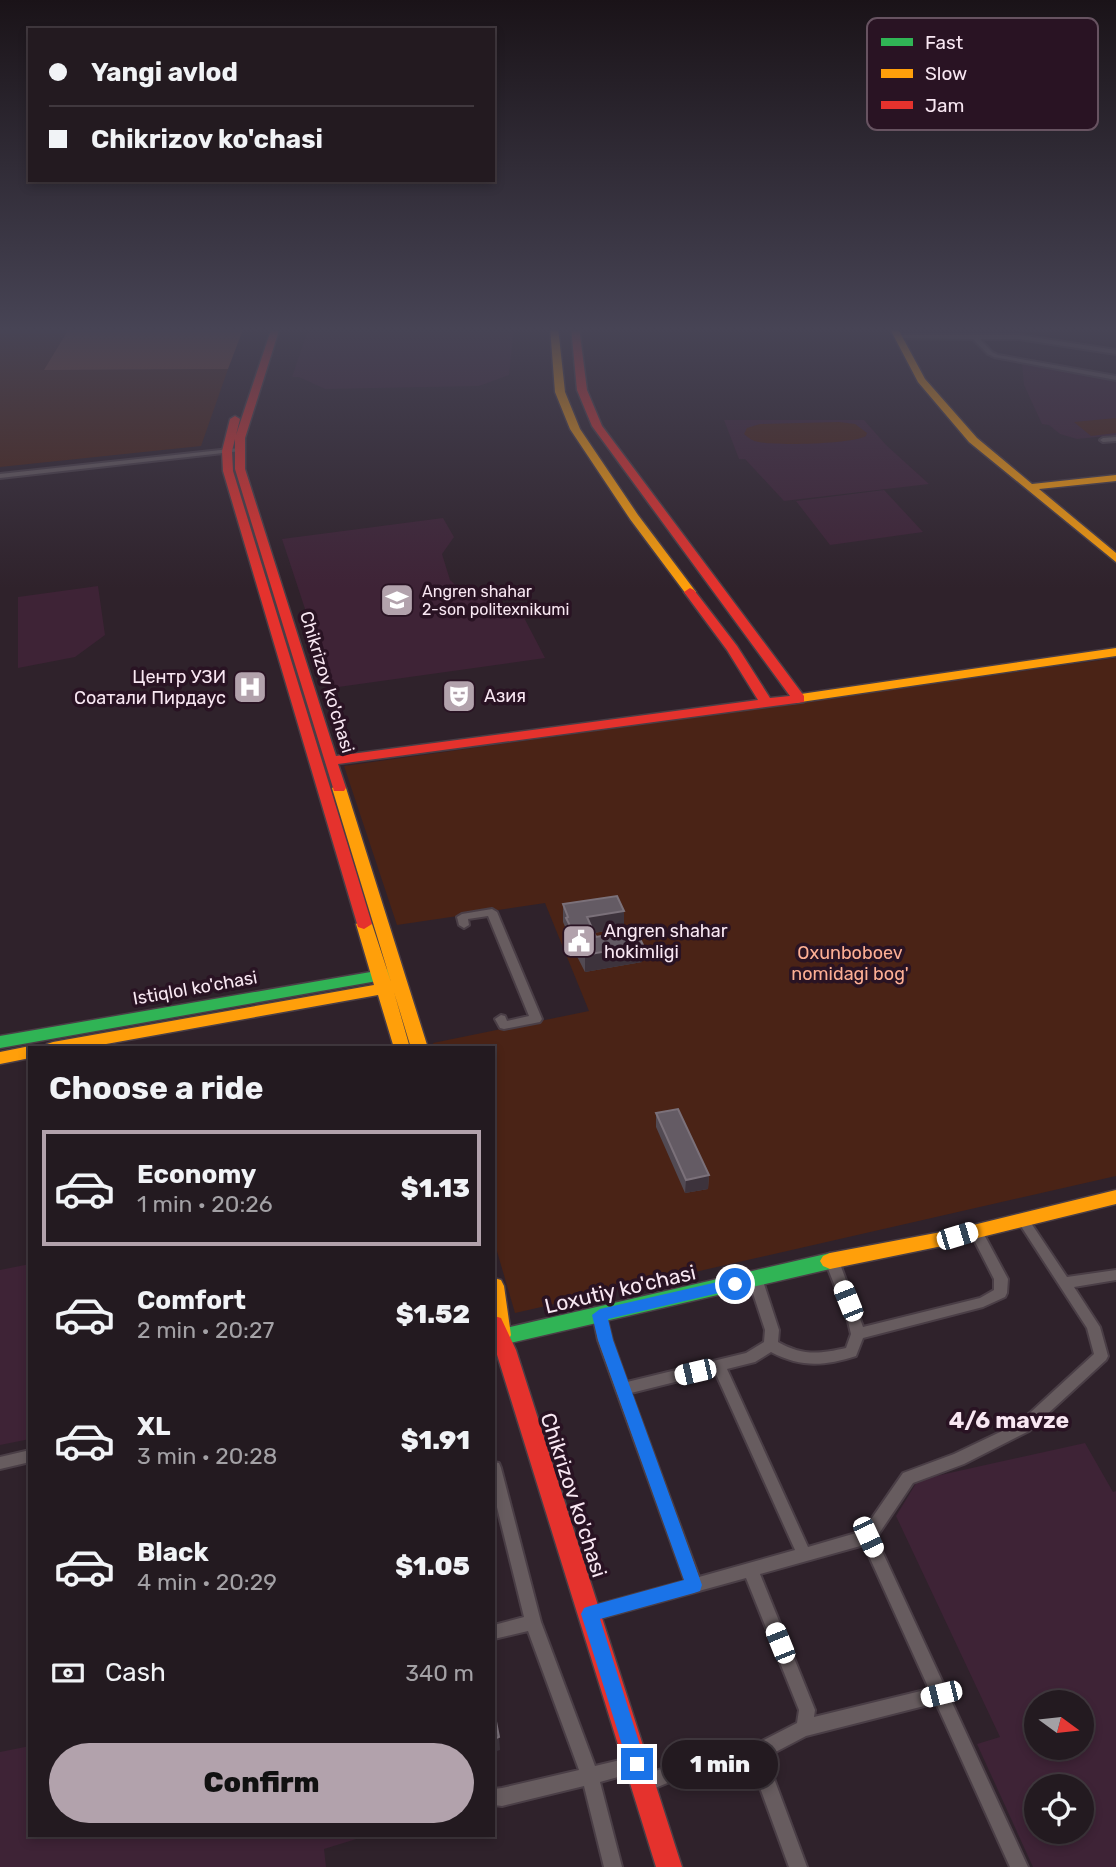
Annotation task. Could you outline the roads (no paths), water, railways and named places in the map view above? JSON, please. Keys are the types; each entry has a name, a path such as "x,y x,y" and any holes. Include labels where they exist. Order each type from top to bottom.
{"main road":[{"name":"Chikrizov ko'chasi","path":"243,414 228,471 401,1046"},
{"name":"Chikrizov ko'chasi","path":"248,414 233,451 419,1046"},
{"path":"569,414 575,429 634,517 733,649 766,703"},
{"path":"592,414 597,426 799,699"},
{"path":"951,414 973,440 1116,559"},
{"path":"1030,487 1116,478"},
{"path":"331,761 799,699 1116,652"},
{"path":"370,941 387,938"},
{"name":"Istiqlol ko'chasi","path":"0,1042 399,979"},
{"name":"Istiqlol ko'chasi","path":"63,1046 382,982"},
{"path":"0,1058 28,1052"},
{"name":"Loxutiy ko'chasi","path":"498,1341 600,1315 1116,1197"},
{"name":"Chikrizov ko'chasi","path":"495,1300 498,1341 590,1614 669,1867"}],"street":[{"path":"1103,440 1116,439"},
{"path":"0,476 233,451"},
{"path":"464,925 461,917 492,912 536,1019 504,1026 501,1019"},
{"path":"590,1614 868,1537 908,1478 959,1459 1024,1427 1101,1356 1093,1326 1023,1220"},
{"path":"858,1334 983,1302 1000,1293 1000,1279 975,1230"},
{"path":"771,1345 794,1358 824,1359 851,1352 858,1334 855,1317 832,1261"},
{"path":"1063,1283 1116,1275"},
{"path":"755,1279 772,1329 771,1345"},
{"path":"600,1315 605,1340 694,1585"},
{"path":"623,1389 750,1358 771,1345"},
{"path":"719,1366 804,1555"},
{"path":"0,1463 28,1456"},
{"path":"495,1472 533,1622 590,1776 613,1867"},
{"path":"868,1537 1019,1867"},
{"path":"750,1569 807,1710 804,1728"},
{"path":"495,1632 533,1622"},
{"path":"643,1784 677,1771 756,1753 804,1728 941,1694"},
{"path":"756,1753 798,1867"},
{"path":"495,1797 637,1764"}],"place":[{"name":"Angren shahar 2-son politexnikumi","path":"397,600"},
{"name":"Центр УЗИ Соатали Пирдаус","path":"250,687"},
{"name":"Азия","path":"459,696"},
{"name":"Angren shahar hokimligi","path":"579,941"}],"district":[{"name":"4/6 mavze","path":"1009,1420"}],"park label":[{"name":"Oxunboboev nomidagi bog'","path":"850,963"}]}
